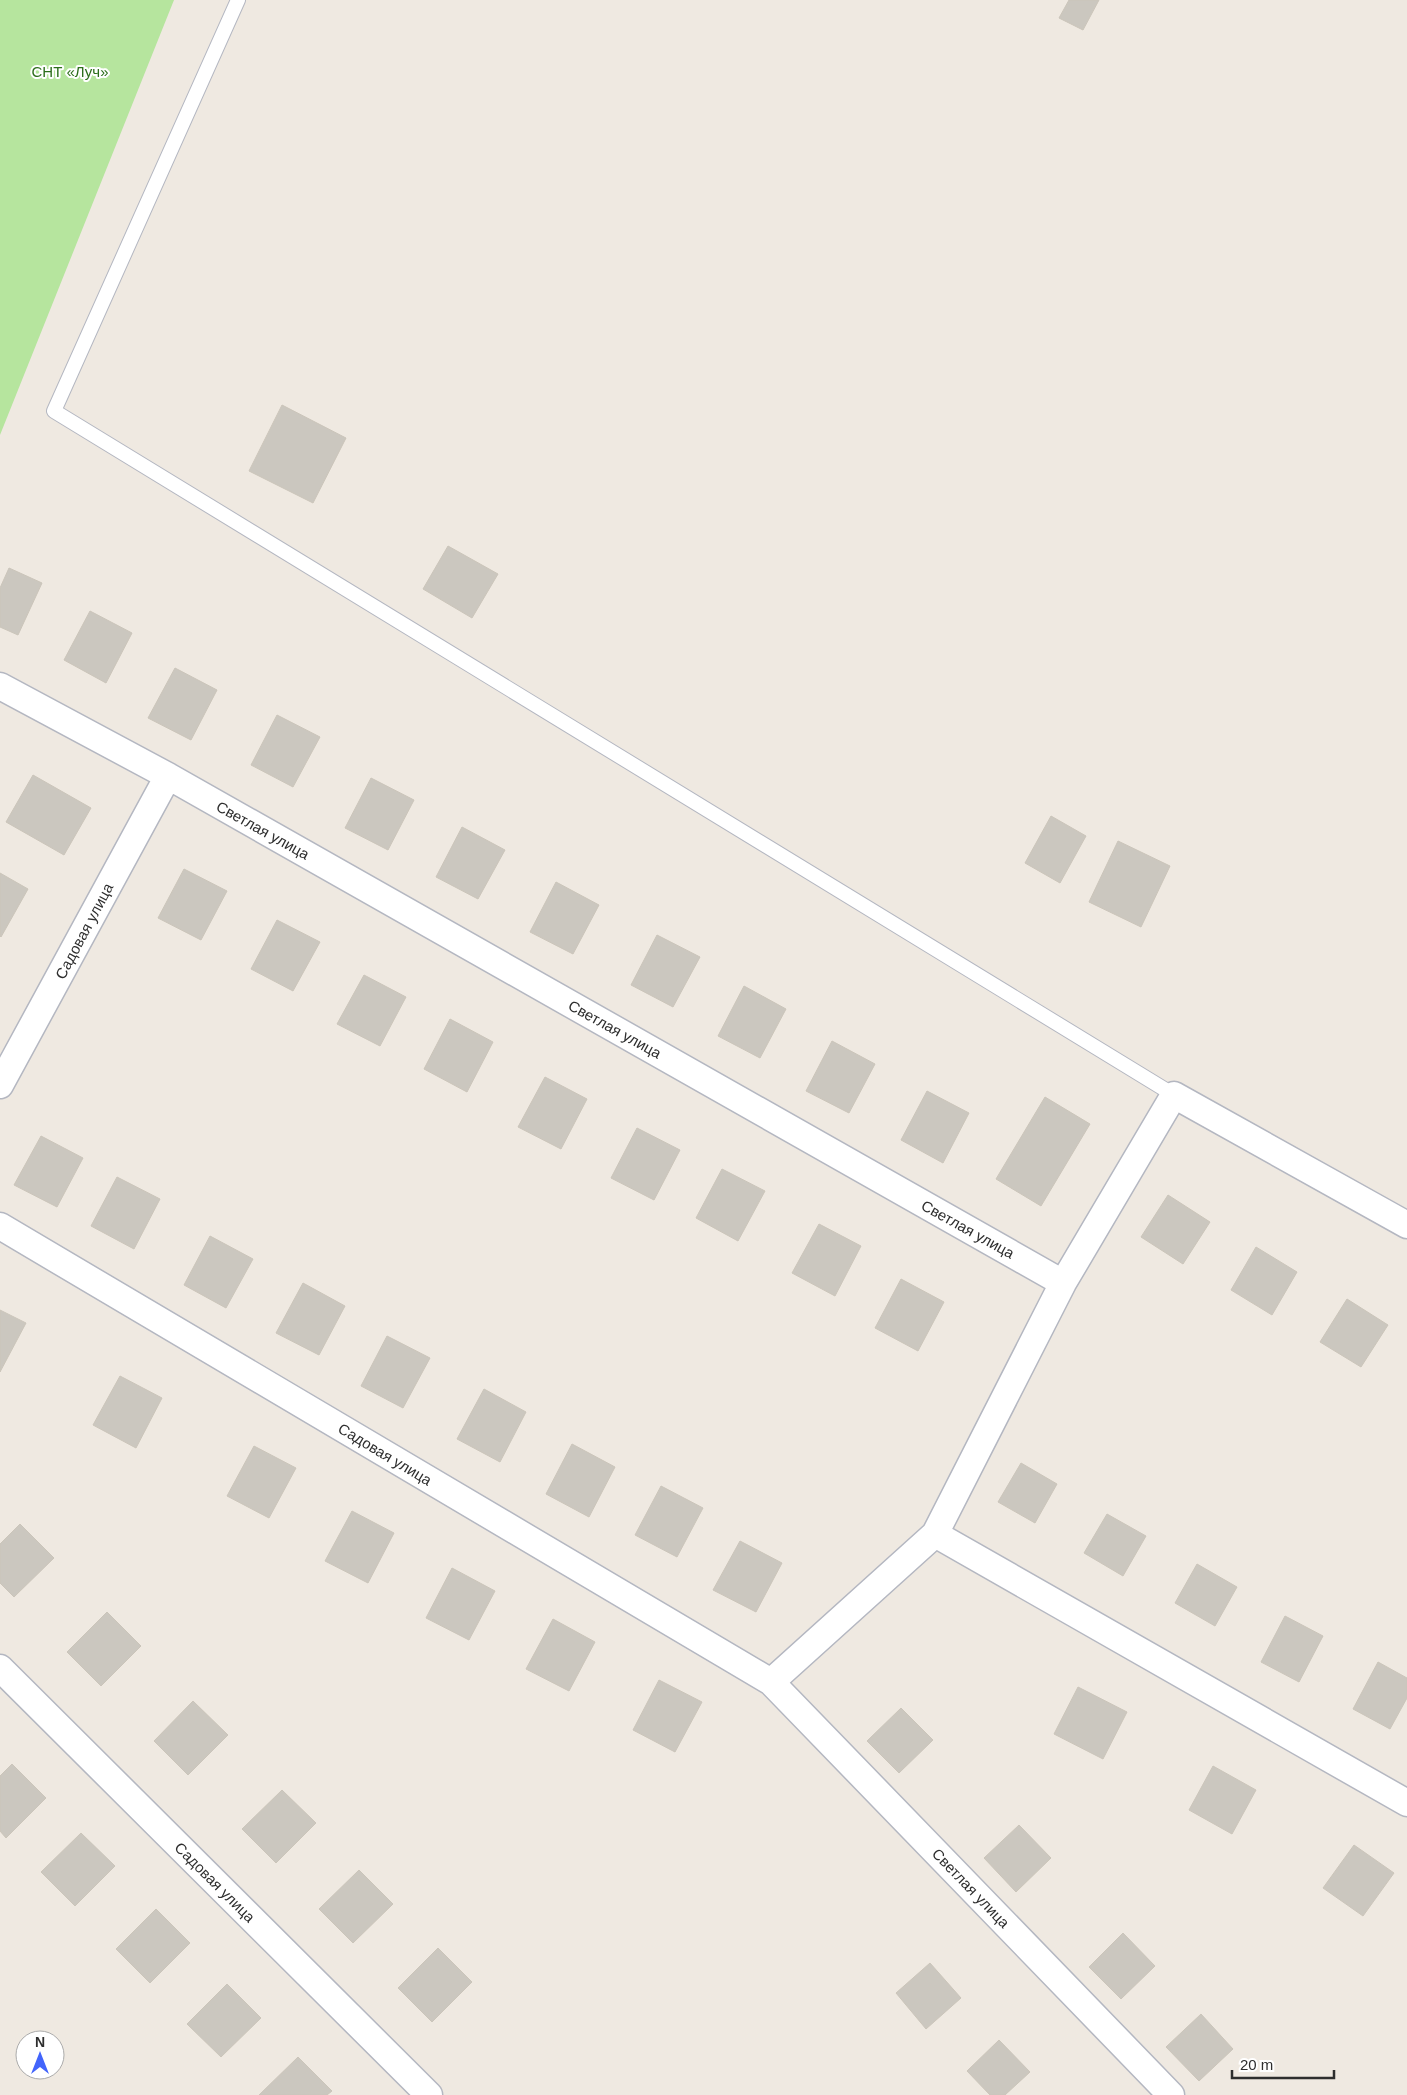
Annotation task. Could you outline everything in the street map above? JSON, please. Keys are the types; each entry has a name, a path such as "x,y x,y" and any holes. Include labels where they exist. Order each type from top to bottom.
{"street":[{"name":"Светлая улица","path":"0,686 168,776 1063,1283"},
{"name":"Садовая улица","path":"0,1085 168,776"},
{"path":"771,1682 935,1534 1063,1283 1174,1094 1407,1225"},
{"name":"Садовая улица","path":"0,1226 771,1682"},
{"path":"935,1534 1407,1803"},
{"name":"Садовая улица","path":"0,1668 430,2095"},
{"name":"Светлая улица","path":"771,1682 1171,2095"}],"lane":[{"path":"238,0 54,411 1174,1094"}],"green space":[{"name":"СНТ «Луч»","path":"0,0 174,0 0,435"}],"building":[{"path":"1069,0 1099,0 1083,30 1059,18"},
{"path":"282,405 346,438 313,503 249,471"},
{"path":"448,546 498,574 472,618 423,589"},
{"path":"9,568 42,583 18,635 0,627 0,588"},
{"path":"90,611 132,633 106,683 64,660"},
{"path":"175,668 217,690 191,740 148,718"},
{"path":"277,715 320,737 293,787 251,765"},
{"path":"33,775 91,808 64,855 6,822"},
{"path":"371,778 414,800 388,850 345,828"},
{"path":"1051,816 1086,836 1060,883 1025,863"},
{"path":"462,827 505,850 478,899 436,877"},
{"path":"1118,841 1170,866 1141,927 1089,902"},
{"path":"184,869 227,891 201,940 158,918"},
{"path":"0,873 28,889 1,937 0,936"},
{"path":"556,882 599,905 573,954 530,932"},
{"path":"277,920 320,942 293,991 251,969"},
{"path":"657,935 700,957 673,1007 631,985"},
{"path":"364,975 406,997 380,1046 337,1024"},
{"path":"744,986 786,1009 760,1058 718,1036"},
{"path":"450,1019 493,1042 467,1092 424,1069"},
{"path":"832,1041 875,1064 849,1113 806,1091"},
{"path":"545,1077 587,1099 561,1149 518,1127"},
{"path":"927,1091 969,1113 943,1163 901,1140"},
{"path":"1045,1097 1090,1124 1041,1206 996,1179"},
{"path":"637,1128 680,1150 654,1200 611,1178"},
{"path":"41,1136 83,1158 57,1207 14,1185"},
{"path":"722,1169 765,1191 738,1241 696,1218"},
{"path":"117,1177 160,1199 134,1249 91,1226"},
{"path":"1168,1195 1210,1222 1183,1264 1141,1237"},
{"path":"819,1224 861,1246 835,1296 792,1273"},
{"path":"210,1236 253,1259 226,1308 184,1285"},
{"path":"1256,1247 1297,1272 1272,1315 1231,1290"},
{"path":"901,1279 944,1302 918,1351 875,1328"},
{"path":"303,1283 345,1306 319,1355 276,1333"},
{"path":"1347,1299 1388,1325 1361,1367 1320,1342"},
{"path":"0,1310 26,1323 0,1372"},
{"path":"387,1336 430,1358 403,1408 361,1386"},
{"path":"120,1376 162,1398 136,1448 93,1425"},
{"path":"484,1389 526,1412 500,1462 457,1439"},
{"path":"572,1444 615,1467 589,1517 546,1494"},
{"path":"254,1446 296,1468 269,1518 227,1496"},
{"path":"1021,1463 1057,1484 1035,1523 998,1502"},
{"path":"661,1486 703,1508 677,1557 635,1535"},
{"path":"352,1511 394,1533 368,1583 325,1561"},
{"path":"1107,1514 1146,1536 1123,1576 1084,1553"},
{"path":"20,1524 54,1558 14,1597 0,1583 0,1544"},
{"path":"740,1541 782,1563 756,1612 713,1590"},
{"path":"1197,1564 1237,1587 1215,1626 1175,1603"},
{"path":"452,1568 495,1591 469,1640 426,1618"},
{"path":"107,1612 141,1646 101,1686 67,1652"},
{"path":"1285,1616 1323,1636 1299,1682 1261,1662"},
{"path":"553,1619 595,1642 569,1691 526,1669"},
{"path":"1378,1662 1407,1678 1407,1698 1390,1729 1353,1709"},
{"path":"659,1680 702,1702 675,1752 633,1730"},
{"path":"1078,1687 1127,1712 1103,1759 1054,1734"},
{"path":"193,1701 228,1735 188,1775 154,1741"},
{"path":"901,1708 933,1740 899,1773 867,1741"},
{"path":"12,1764 46,1798 6,1838 0,1831 0,1776"},
{"path":"1213,1766 1256,1790 1232,1834 1189,1810"},
{"path":"282,1790 316,1823 276,1863 242,1829"},
{"path":"1019,1825 1051,1858 1016,1892 984,1858"},
{"path":"81,1833 115,1866 75,1906 41,1872"},
{"path":"1354,1845 1394,1873 1363,1916 1323,1888"},
{"path":"359,1870 393,1904 353,1943 319,1909"},
{"path":"156,1909 190,1943 150,1983 116,1949"},
{"path":"1123,1933 1155,1966 1121,1999 1089,1967"},
{"path":"438,1948 472,1982 432,2022 398,1988"},
{"path":"930,1963 961,1998 926,2029 896,1993"},
{"path":"227,1984 261,2018 221,2057 187,2024"},
{"path":"1201,2014 1233,2049 1199,2081 1166,2047"},
{"path":"999,2040 1030,2072 1005,2095 990,2095 967,2071"},
{"path":"298,2057 332,2091 327,2095 259,2095"}]}
